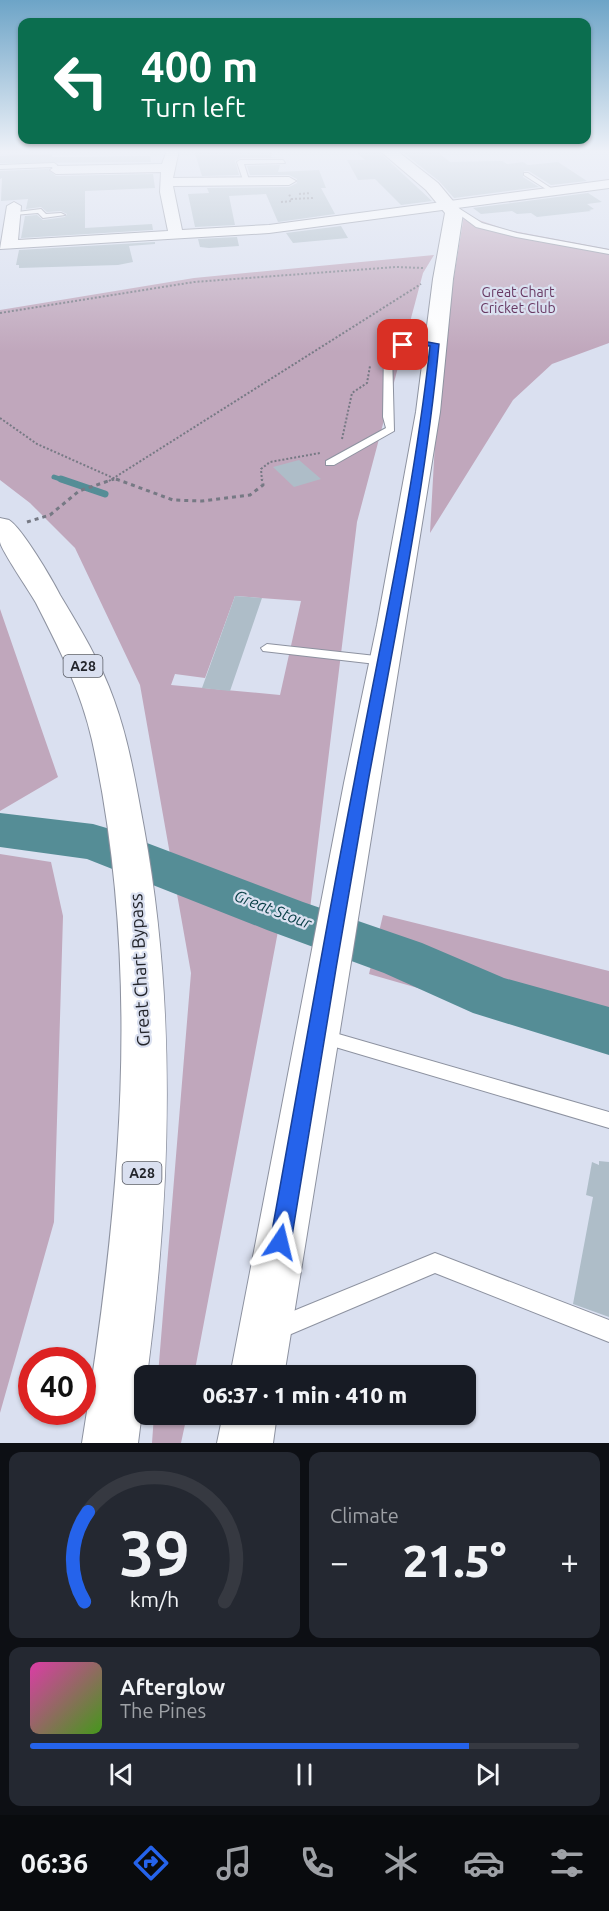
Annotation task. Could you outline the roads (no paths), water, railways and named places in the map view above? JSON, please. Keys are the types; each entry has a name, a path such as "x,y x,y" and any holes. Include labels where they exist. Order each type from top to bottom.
{"street":[{"path":"12,217 5,244 269,229 357,217"},
{"path":"173,217 176,234"},
{"path":"261,1355 316,1034 385,661 428,412 435,344 431,282 453,217"},
{"name":"Great Chart Bypass","path":"12,525 21,551 56,613 93,687 112,756 126,823 137,901 144,1037 142,1170 120,1383 110,1443"},
{"path":"245,1443 248,1425"}],"lane":[{"path":"468,217 479,225 516,235 609,252"},
{"path":"330,463 391,429 388,417 388,349 417,342 435,344"},
{"path":"267,648 385,661"},
{"path":"316,1034 609,1120"},
{"path":"261,1355 435,1263 609,1331"}],"waterway":[{"path":"54,477 66,481"},
{"path":"61,479 105,494"},
{"name":"Great Stour","path":"0,830 93,842 285,916 403,958 492,997 609,1031"}],"park label":[{"name":"Great Chart Cricket Club","path":"518,300"}]}
